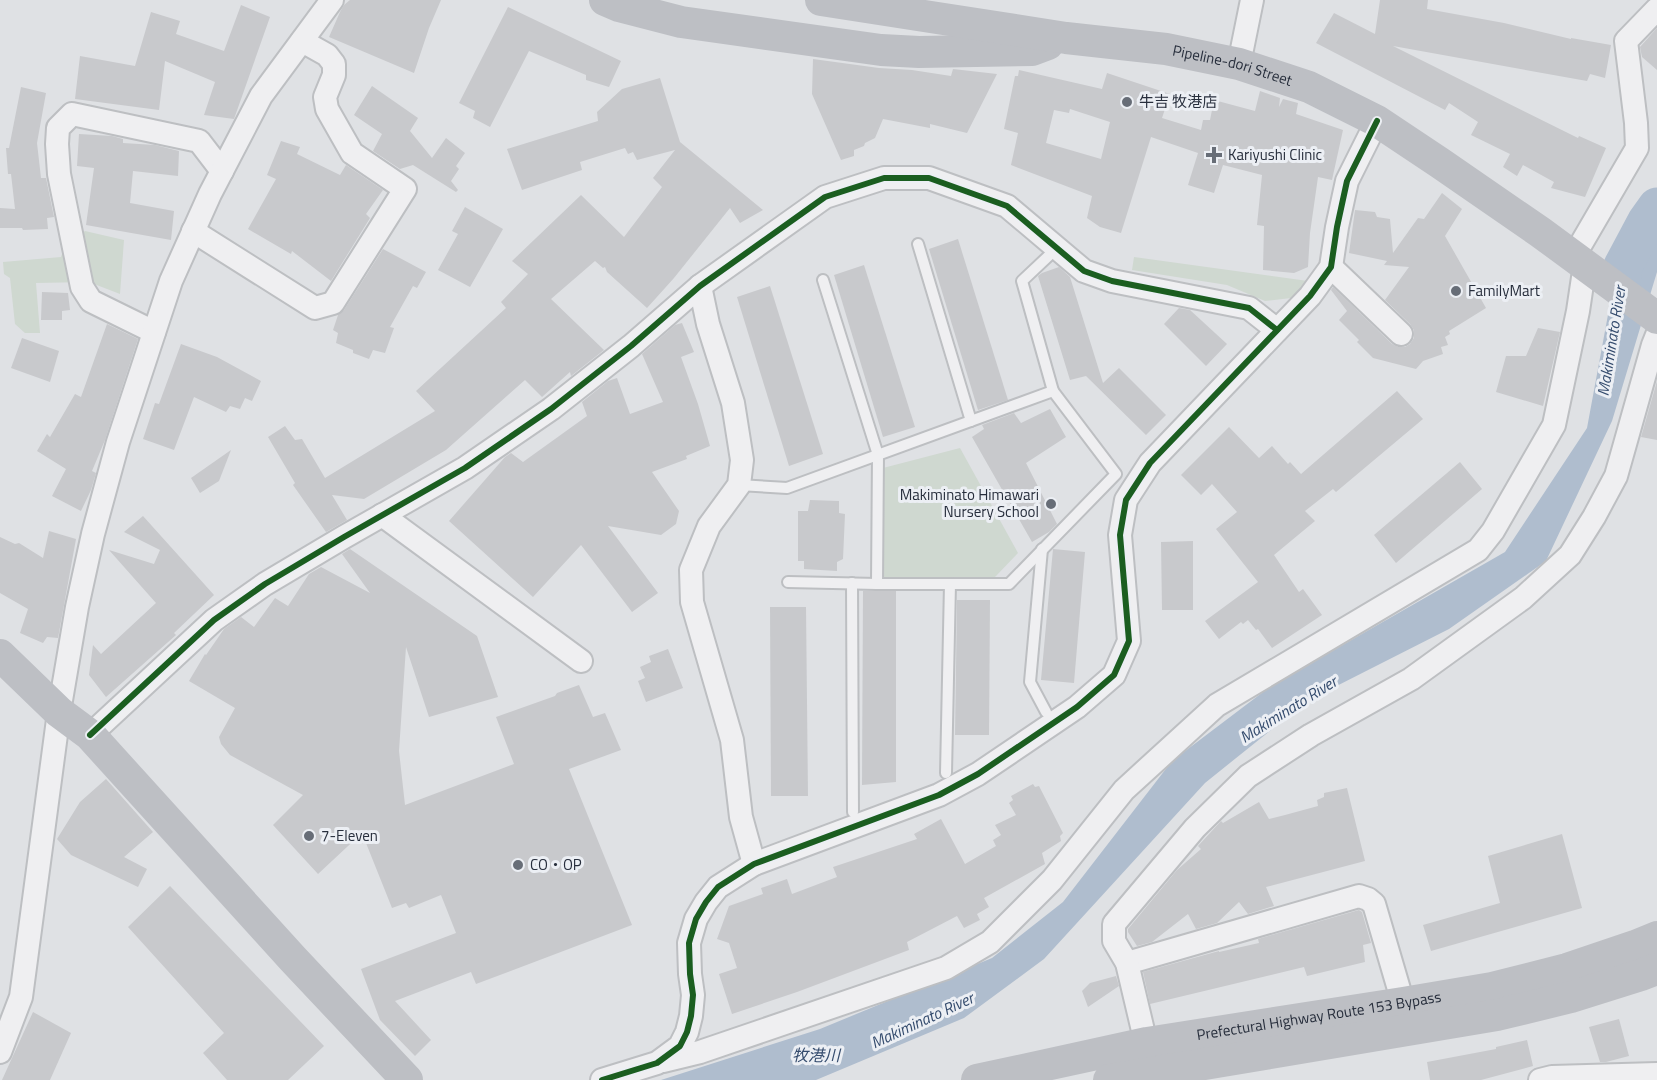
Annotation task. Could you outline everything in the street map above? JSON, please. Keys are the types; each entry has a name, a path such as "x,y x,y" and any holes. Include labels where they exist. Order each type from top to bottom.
{"main road":[{"path":"605,0 619,6 681,22 881,50 919,52 1032,50 1066,38"},
{"name":"Pipeline-dori Street","path":"821,0 948,10 1066,38 1166,50 1239,64 1309,87 1377,121 1497,201 1583,263 1654,322"},
{"path":"0,655 59,712 90,735 293,959 407,1080"},
{"name":"Prefectural Highway Route 153 Bypass","path":"1109,1080 1150,1058 1534,978 1599,959 1657,937"},
{"name":"Prefectural Highway Route 153 Bypass","path":"977,1080 1052,1062 1150,1058 1497,1015 1571,998 1657,969"}],"street":[{"path":"0,1052 21,997 59,712 77,608 93,534 118,442 171,281 210,194 261,96 332,0"},
{"path":"1239,64 1252,0"},
{"path":"602,1080 700,1053 946,968 990,942 1052,880 1124,790 1217,705 1478,550 1493,531 1554,425 1578,311 1583,263 1637,148 1626,41 1657,9"},
{"path":"193,231 315,308 333,303 405,189 352,153 327,109 325,98 334,75 334,64 327,54 302,41"},
{"path":"154,332 91,300 82,287 58,174 58,128 72,114 199,141 222,171"},
{"path":"657,1063 680,1046 687,1032 693,995 689,943 696,919 718,887 754,864 939,795 978,774 1077,707 1114,675 1129,641 1120,535 1126,500 1150,463 1310,296 1331,267 1347,181 1377,121"},
{"path":"90,735 214,620 265,584 465,468 551,409 631,346 700,286 825,197 884,178 929,178 1007,206 1084,271 1112,281 1249,308 1277,330"},
{"path":"1331,267 1401,334"},
{"path":"700,286 708,324 733,403 742,460 739,485 709,526 691,570 692,602 732,740 741,817 754,864"},
{"path":"1150,1058 1127,963 1114,941 1114,924 1195,828 1248,776 1311,735 1411,679 1523,598 1570,555 1616,476 1653,345 1654,322"},
{"path":"382,515 581,661"},
{"path":"1127,963 1359,896 1374,904 1402,1004"},
{"path":"1540,1080 1552,1077 1657,1074"}],"lane":[{"path":"918,244 971,421"},
{"path":"788,582 1009,584 1116,474 1053,391 1022,281 1057,248"},
{"path":"823,280 878,455 877,584"},
{"path":"739,485 787,488 1053,391"},
{"path":"1042,549 1030,682 1046,712"},
{"path":"852,583 854,812"},
{"path":"946,773 950,584"}],"shaded area":[{"path":"85,231 124,240 120,294 89,282 36,283 40,333 25,333 15,324 10,278 4,274 3,262 61,257 65,245"},
{"path":"1134,257 1308,281 1291,298 1265,301 1227,285 1132,270"},
{"path":"960,448 1018,553 995,577 884,577 883,468"}],"water":[{"name":"牧港川","path":"1625,223 1657,244 1657,272 1612,421 1546,561 1449,629 1307,701 1205,783 1044,959 964,1018 816,1080 661,1080 820,1029 992,958 1063,902 1172,761 1271,686 1505,552 1587,428"}],"building":[{"path":"350,0 441,0 414,73 329,37 340,12"},
{"path":"1380,0 1428,0 1427,9 1611,45 1605,78 1590,74 1587,81 1393,46 1578,138 1579,136 1606,148 1585,197 1551,188 1554,182 1523,165 1517,176 1503,167 1510,154 1471,135 1478,122 1449,103 1445,110 1316,43 1334,13 1375,34"},
{"path":"241,5 270,17 234,119 204,115 215,82 165,61 159,110 75,99 80,56 135,66 151,12 180,21 176,34 224,51"},
{"path":"508,7 621,61 609,87 586,80 586,75 529,51 490,127 473,118 475,111 459,103"},
{"path":"1657,28 1657,70 1642,57 1640,47"},
{"path":"813,59 951,76 953,69 997,74 967,133 930,124 930,128 883,119 875,138 854,150 854,156 841,160 812,94"},
{"path":"1019,70 1102,89 1107,73 1170,94 1162,118 1201,130 1203,120 1210,120 1214,100 1255,111 1260,91 1280,98 1279,107 1283,99 1298,103 1296,114 1343,130 1332,180 1318,177 1308,267 1294,273 1263,270 1264,226 1257,225 1262,175 1223,165 1214,193 1188,185 1198,153 1151,137 1121,233 1100,227 1087,218 1092,196 1011,165 1018,133 1004,129 1015,76 1018,76","holes":["1070,109 1110,122 1101,159 1046,143 1054,110 1069,113"]},
{"path":"660,78 680,142 763,210 740,223 730,208 647,308 607,272 605,267 603,268 595,261 551,299 604,350 571,376 570,372 542,397 525,380 446,450 364,499 332,495 347,520 326,532 293,485 295,483 268,437 285,426 295,440 302,439 325,478 435,411 416,391 506,308 501,302 528,274 512,261 581,195 624,237 662,187 653,178 675,150 637,160 633,152 628,154 625,148 580,162 582,170 522,190 507,149 598,121 597,112 622,89"},
{"path":"372,86 418,118 410,131 432,158 446,138 465,153 456,166 459,169 451,181 458,190 456,192 413,165 400,169 373,151 382,134 354,115"},
{"path":"21,87 46,93 37,143 41,178 46,178 54,217 47,218 48,229 0,228 0,208 15,209 11,174 8,174 6,148 9,148"},
{"path":"79,134 112,136 123,139 123,143 155,145 179,151 178,176 133,171 130,203 174,211 171,240 86,225 94,168 77,166"},
{"path":"281,141 300,147 297,154 340,175 346,165 383,190 366,214 370,218 331,281 292,251 291,254 248,229 276,179 267,175"},
{"path":"1442,193 1462,209 1445,236 1486,308 1449,331 1450,334 1445,337 1448,345 1441,347 1443,354 1423,361 1416,369 1373,358 1339,320 1347,311 1331,290 1333,287 1392,344 1405,347 1414,338 1414,330 1385,300 1409,267 1384,265 1387,261 1349,253 1355,210 1375,212 1377,217 1390,219 1393,253 1418,218 1424,219"},
{"path":"465,207 503,229 470,287 438,270 458,234 452,231"},
{"path":"958,239 1008,400 978,410 929,249"},
{"path":"383,249 426,272 417,288 413,286 390,327 394,328 385,353 373,350 369,359 336,343 338,333 333,330 338,315 344,310"},
{"path":"864,265 915,427 883,437 834,275"},
{"path":"1059,267 1070,277 1103,383 1119,368 1166,415 1146,435 1086,376 1070,380 1038,276"},
{"path":"770,286 823,454 789,466 737,297"},
{"path":"42,292 68,293 70,310 62,311 62,320 41,320"},
{"path":"1179,308 1190,310 1227,344 1206,366 1164,324"},
{"path":"682,323 694,352 681,357 710,446 686,456 687,459 652,472 679,511 676,524 661,535 608,526 658,593 632,612 581,545 533,597 449,521 505,457 511,453 523,462 587,416 582,402 608,381 617,378 630,414 663,402 642,354 675,325"},
{"path":"107,324 138,339 105,440 92,471 96,473 91,490 81,511 52,496 66,469 37,451 47,434 50,437 75,394 81,397"},
{"path":"1538,328 1560,332 1543,406 1496,392 1506,356 1526,356"},
{"path":"22,338 59,351 50,382 11,368"},
{"path":"181,344 217,357 261,381 252,401 245,398 240,409 230,406 226,412 194,397 174,450 143,439 155,403 159,404"},
{"path":"1657,381 1657,440 1641,437"},
{"path":"1397,391 1423,419 1336,492 1333,489 1305,511 1315,521 1274,555 1299,592 1303,589 1322,615 1272,648 1248,620 1243,624 1241,622 1219,639 1205,621 1258,582 1216,529 1237,512 1212,484 1201,495 1181,475 1229,427 1259,458 1272,446 1288,464 1290,462 1301,474"},
{"path":"1050,409 1066,437 1026,463 1057,524 1049,532 1032,542 972,437 984,429 982,425 1014,413 1021,423"},
{"path":"231,450 219,481 200,493 191,478"},
{"path":"1460,462 1482,489 1396,563 1374,535"},
{"path":"810,500 839,501 839,513 845,514 843,559 837,562 837,571 804,569 804,561 798,561 798,511 808,511"},
{"path":"143,516 214,595 174,633 176,635 106,697 89,675 93,645 101,654 156,603 109,550 154,564 160,550 124,532"},
{"path":"49,531 76,539 58,638 47,637 43,643 20,633 28,609 0,593 0,537 15,544 19,543 43,558"},
{"path":"1193,541 1193,610 1162,610 1161,542"},
{"path":"350,549 477,636 498,697 429,717 406,647 399,751 405,805 514,764 496,717 579,685 593,717 605,713 621,750 569,769 632,925 476,984 471,972 395,1001 431,1040 415,1056 380,1020 361,969 456,933 441,895 409,908 406,903 392,908 362,833 318,874 273,825 303,795 230,755 221,744 219,737 235,708 189,681 205,654 224,629 241,617 254,627 275,598 288,606 309,574 321,567 370,593 342,554"},
{"path":"1053,549 1085,552 1074,683 1041,680"},
{"path":"863,591 896,591 896,782 862,785"},
{"path":"957,600 990,600 989,735 955,735"},
{"path":"770,607 806,607 808,796 771,796"},
{"path":"668,649 683,688 646,702 638,681 645,678 640,667 651,662 649,656"},
{"path":"106,779 153,832 124,857 147,869 138,887 71,855 57,839 80,802"},
{"path":"1033,784 1035,787 1039,786 1063,833 1060,836 1061,841 1042,853 1045,864 984,898 989,907 977,914 980,920 964,928 957,916 907,942 909,950 732,1014 719,974 737,968 729,943 717,939 729,906 763,894 761,888 787,879 792,894 837,877 833,867 917,839 914,834 941,819 965,864 996,846 993,840 1001,835 995,825 1016,815 1009,803 1013,800 1011,796"},
{"path":"1347,788 1365,861 1266,887 1274,906 1248,914 1239,902 1217,923 1196,929 1188,914 1152,942 1137,946 1128,929 1177,870 1201,849 1198,846 1221,821 1223,823 1259,802 1269,819 1285,815 1318,806 1317,800 1324,797 1324,793"},
{"path":"1562,834 1582,908 1431,951 1423,925 1500,903 1488,856"},
{"path":"170,886 324,1046 288,1080 227,1080 203,1053 224,1033 128,927"},
{"path":"1359,910 1362,912 1371,943 1363,945 1365,962 1307,976 1304,967 1150,1004 1143,972 1219,951 1259,943 1258,939"},
{"path":"1116,976 1119,986 1088,1007 1082,991 1090,983"},
{"path":"33,1012 71,1033 50,1080 2,1080"},
{"path":"1619,1019 1629,1056 1600,1062 1589,1027"},
{"path":"1527,1040 1533,1066 1481,1080 1430,1080 1427,1062 1496,1049 1496,1047"}],"waterway":[{"name":"Makiminato River","path":"1621,282 1623,266 1657,207"}],"cycle path":[{"path":"602,1080 657,1063 680,1046 687,1032 693,995 689,943 696,919 718,887 754,864 939,795 978,774 1077,707 1114,675 1129,641 1120,535 1126,500 1150,463 1310,296 1331,267 1347,181 1377,121"},
{"path":"90,735 214,620 265,584 465,468 551,409 631,346 700,286 825,197 884,178 929,178 1007,206 1084,271 1112,281 1249,308 1277,330"}],"place":[{"name":"牛吉 牧港店","path":"1127,102"},
{"name":"Kariyushi Clinic","path":"1214,155"},
{"name":"FamilyMart","path":"1456,291"},
{"name":"Makiminato Himawari Nursery School","path":"1051,504"},
{"name":"7-Eleven","path":"309,836"},
{"name":"CO・OP","path":"518,865"}]}
